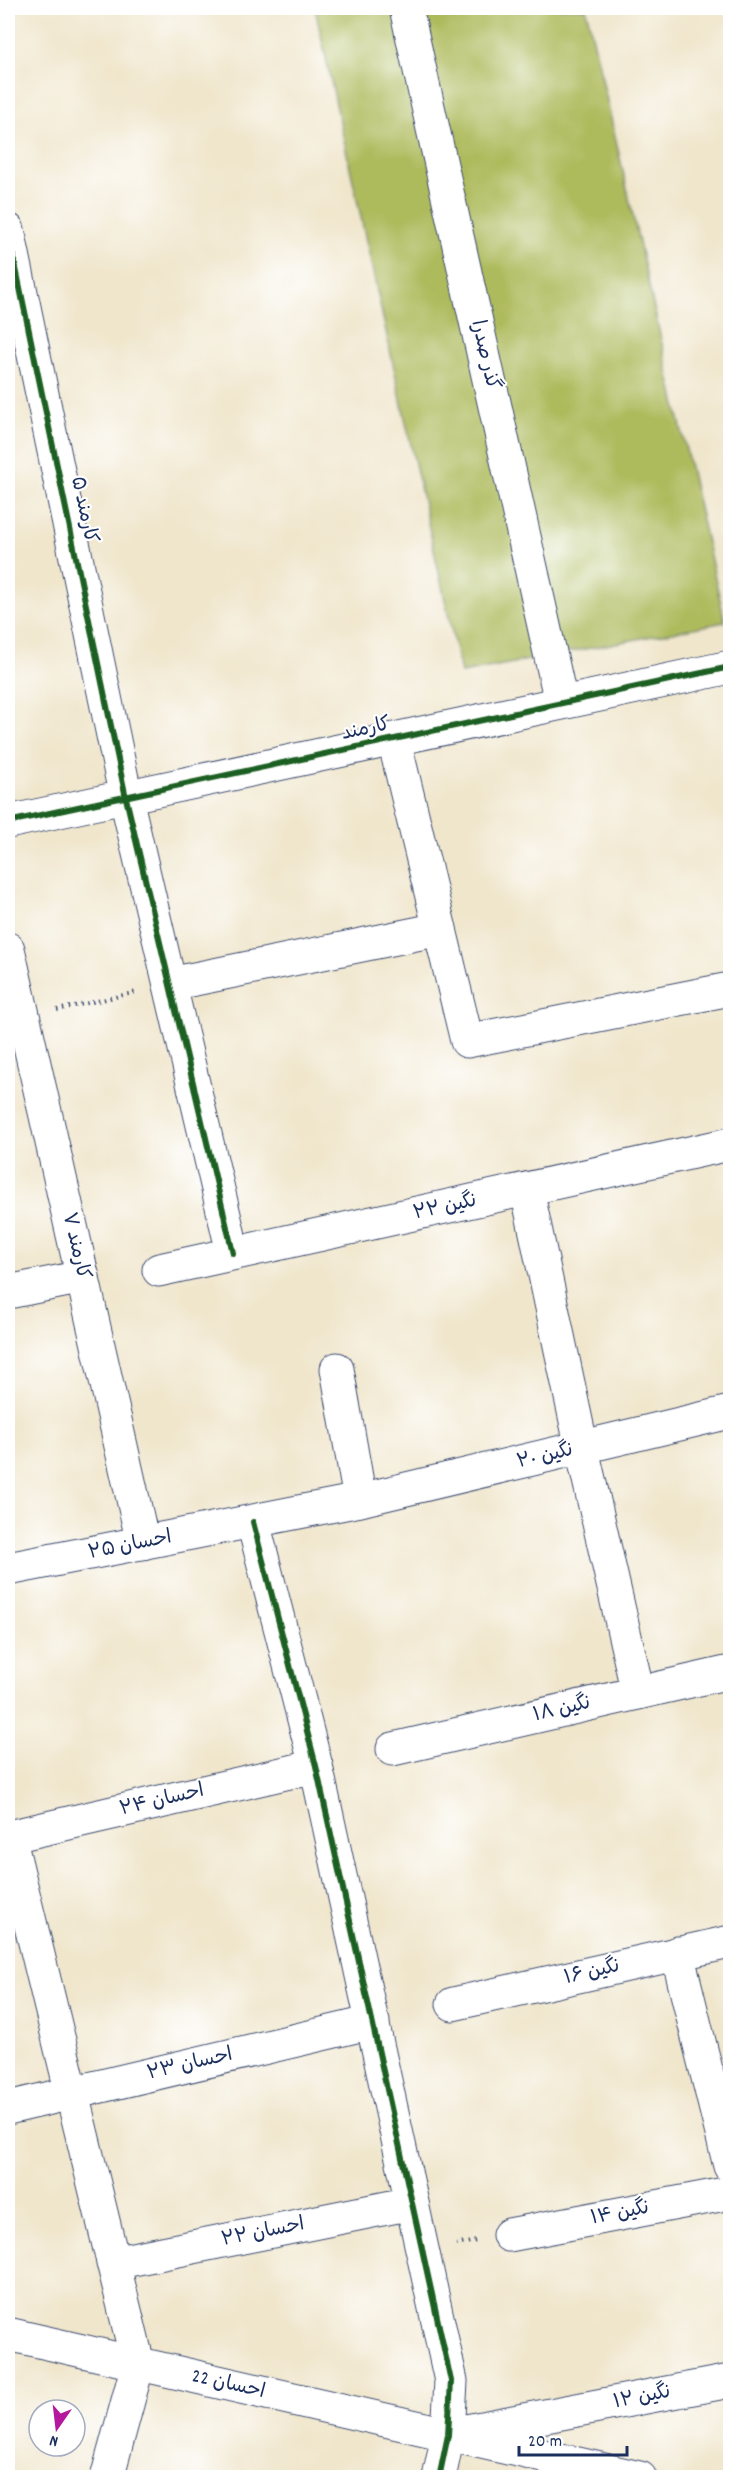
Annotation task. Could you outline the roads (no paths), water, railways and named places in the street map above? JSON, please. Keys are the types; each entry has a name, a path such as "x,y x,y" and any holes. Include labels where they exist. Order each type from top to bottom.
{"street":[{"name":"گذر صدرا","path":"406,8 561,702"},
{"name":"کارمند ۵","path":"8,230 21,360 233,1253"},
{"name":"کارمند","path":"8,822 730,667"},
{"path":"394,740 467,1041 730,989"},
{"path":"170,984 440,929"},
{"name":"کارمند ۷","path":"8,949 143,1543"},
{"name":"نگین ۲۲","path":"159,1270 730,1144"},
{"path":"527,1190 582,1449 638,1693"},
{"path":"8,1292 83,1277"},
{"path":"337,1369 360,1500"},
{"name":"نگین ۲۰","path":"253,1522 582,1449 730,1412"},
{"path":"253,1522 316,1766 451,2381 448,2434 439,2478"},
{"name":"احسان ۲۵","path":"8,1569 253,1522"},
{"name":"نگین ۱۸","path":"393,1749 730,1672"},
{"name":"احسان ۲۴","path":"8,1837 316,1766"},
{"path":"8,1837 138,2364 107,2478"},
{"name":"نگین ۱۶","path":"453,2004 730,1942"},
{"path":"677,1953 730,2166"},
{"name":"احسان ۲۳","path":"8,2108 373,2022"},
{"name":"نگین ۱۴","path":"509,2235 730,2193"},
{"name":"احسان ۲۲","path":"113,2263 412,2203"},
{"name":"احسان 22","path":"8,2334 639,2477"},
{"name":"نگین ۱۲","path":"448,2434 730,2381"}]}
